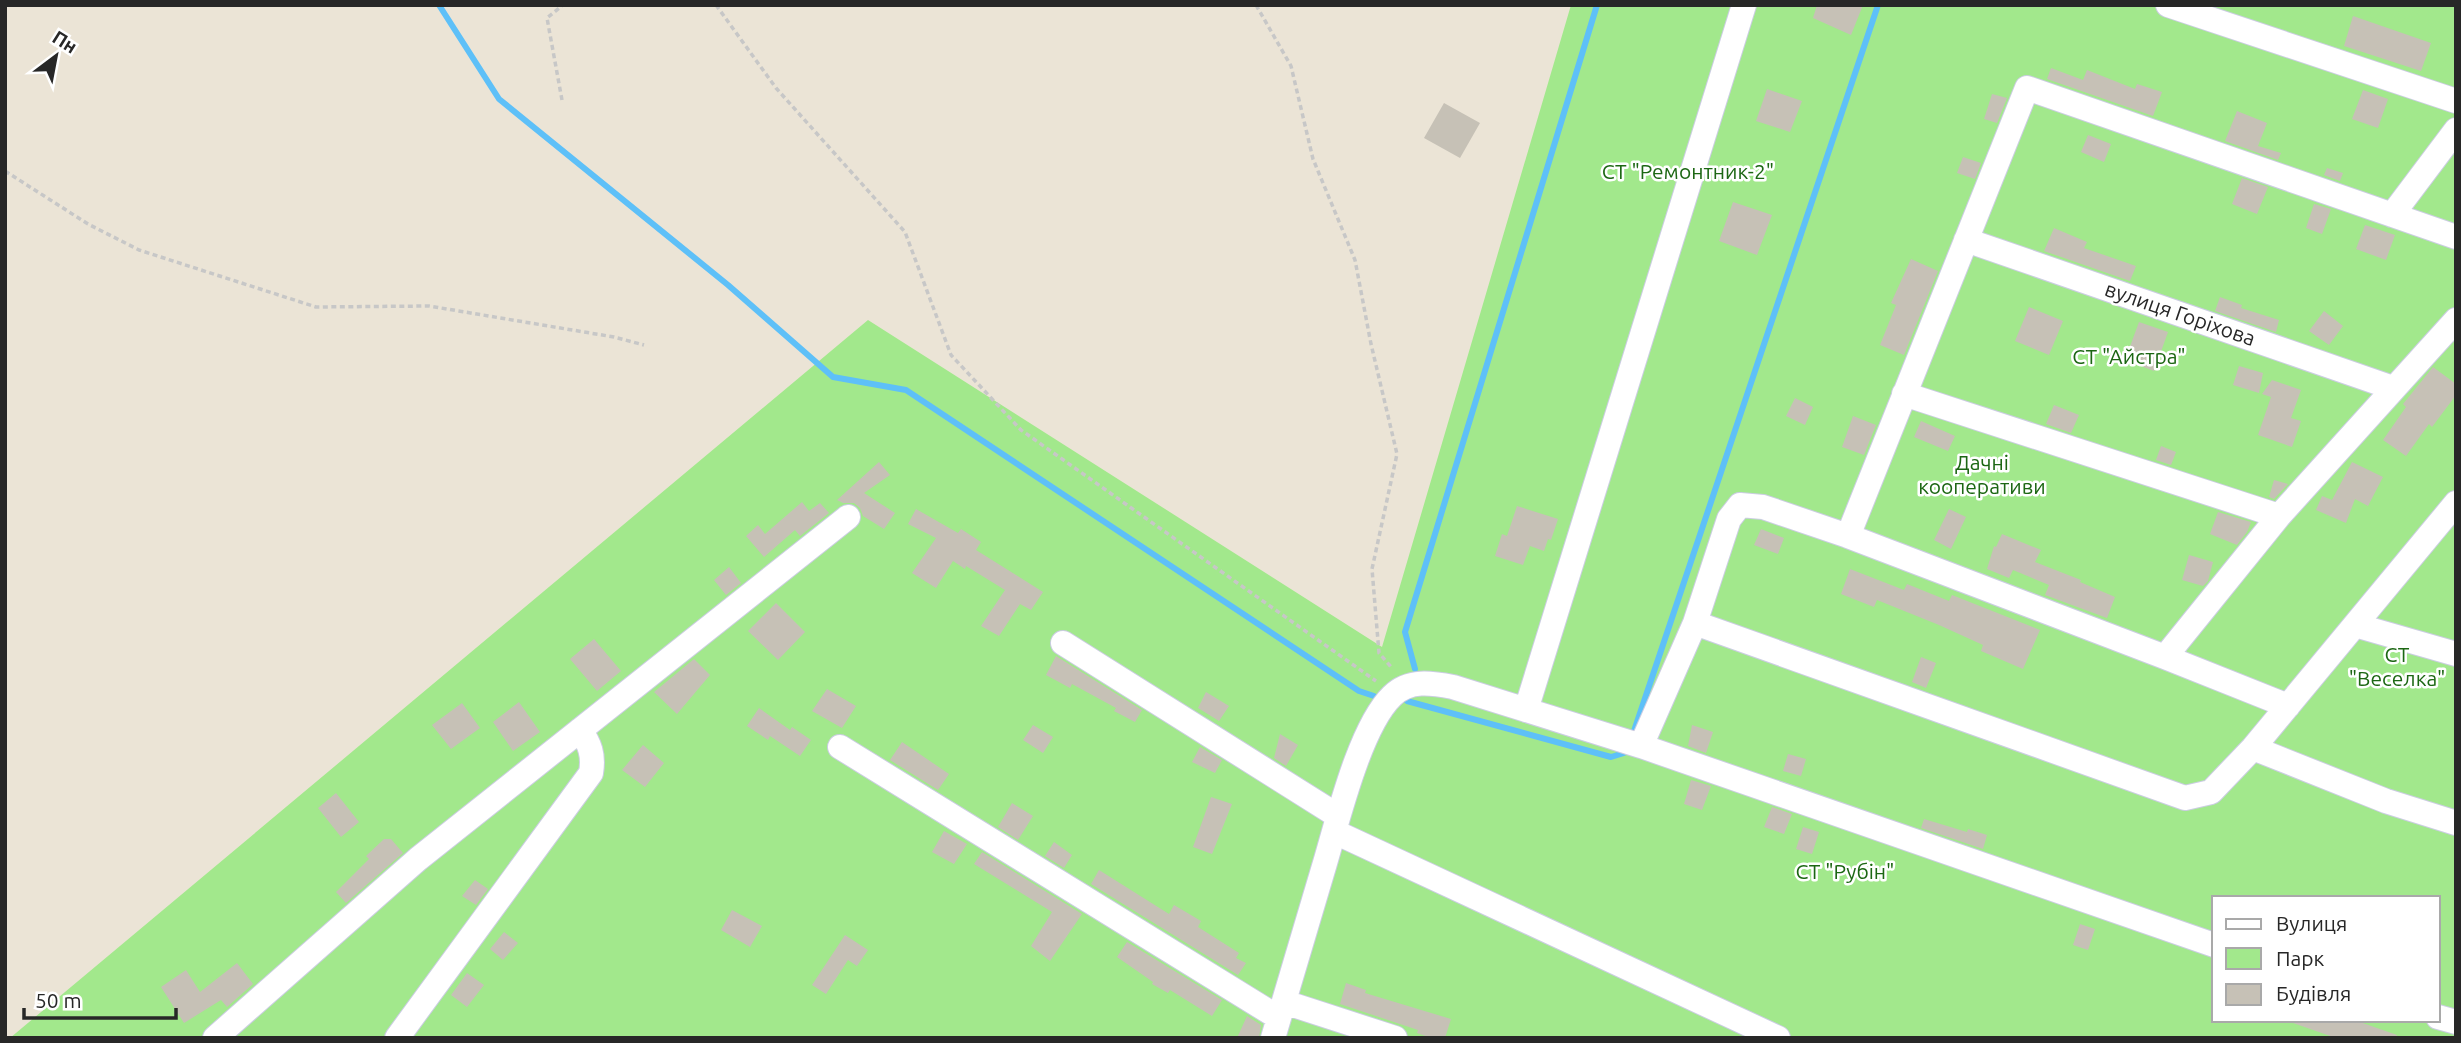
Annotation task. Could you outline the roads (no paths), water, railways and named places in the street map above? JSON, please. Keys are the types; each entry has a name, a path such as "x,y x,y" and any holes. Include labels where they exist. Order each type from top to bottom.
{"street":[{"path":"1526,710 1744,5"},
{"path":"2168,5 2456,101"},
{"path":"1848,536 2027,88 2456,237"},
{"path":"2392,215 2456,130"},
{"name":"вулиця Горіхова","path":"1966,240 2393,388"},
{"path":"2165,657 2278,516 2456,320"},
{"path":"1905,394 2278,516"},
{"path":"1695,623 2185,799 2211,792 2253,748 2456,503"},
{"path":"1641,746 1695,623 1729,519 1740,505 1763,507 1848,536 2288,706"},
{"path":"215,1038 418,859 848,517"},
{"path":"2355,625 2456,654"},
{"path":"1063,643 1336,824 1778,1038"},
{"path":"1278,1019 1336,824 1367,736 1384,705 1400,690 1420,683 1437,684 1641,746 2212,944"},
{"path":"397,1038 591,773 593,759 590,744 580,730"},
{"path":"840,747 1278,1019 1395,1038"},
{"path":"2253,748 2386,802 2456,823"}],"waterway":[{"path":"439,5 499,99 728,285 833,377 906,390 1359,691 1374,696"},
{"path":"1415,669 1405,632 1597,5"},
{"path":"1633,734 1878,5"},
{"path":"1407,701 1611,757 1624,753"}],"park label":[{"name":"СТ \"Ремонтник-2\"","path":"1688,172"},
{"name":"СТ \"Айстра\"","path":"2129,357"},
{"name":"Дачні кооперативи","path":"1982,475"},
{"name":"СТ \"Веселка\"","path":"2397,667"},
{"name":"СТ \"Рубін\"","path":"1845,872"}]}
